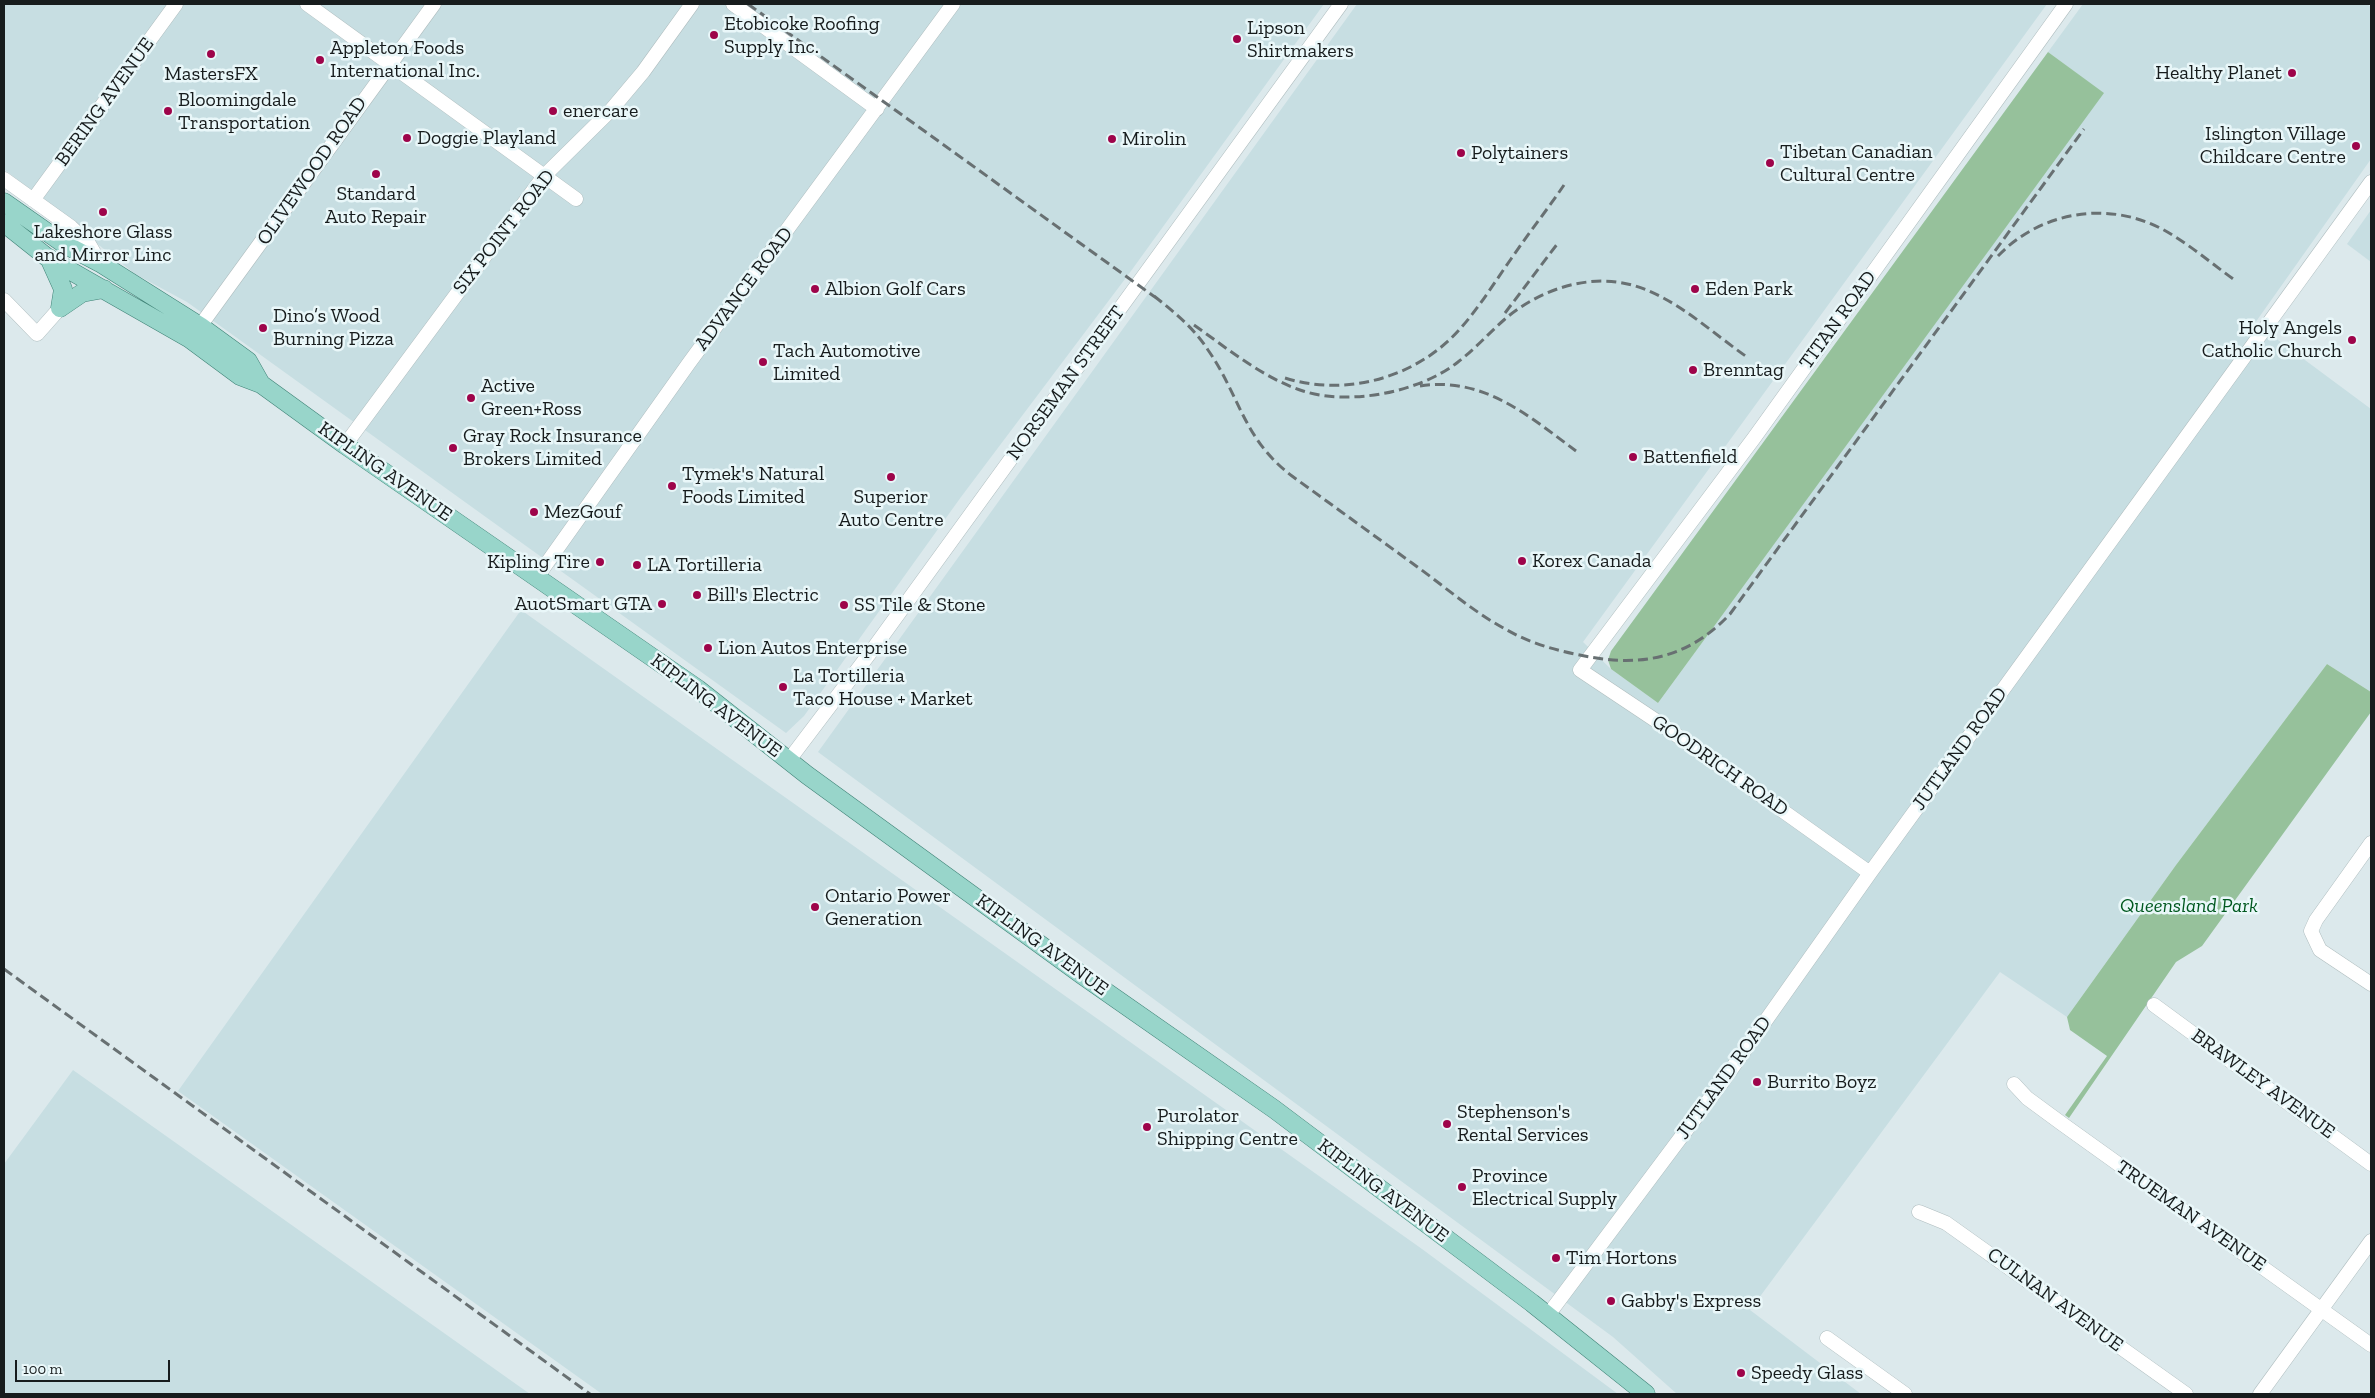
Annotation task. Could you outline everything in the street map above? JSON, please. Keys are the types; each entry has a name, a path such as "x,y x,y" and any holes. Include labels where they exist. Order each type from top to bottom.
{"main road":[{"name":"KIPLING AVENUE","path":"4,202 64,244 100,263 195,332 240,376 261,384 698,689 788,760 1082,975 1274,1109 1548,1315 1646,1394"},
{"name":"KIPLING AVENUE","path":"4,223 48,258 104,288 195,332"},
{"path":"48,258 61,281 63,289 60,308"},
{"path":"60,308 82,293 104,288"}],"street":[{"name":"BERING AVENUE","path":"33,200 176,4"},
{"path":"307,4 576,199"},
{"name":"OLIVEWOOD ROAD","path":"195,332 389,63 434,4"},
{"name":"SIX POINT ROAD","path":"345,444 544,176 611,110 643,72 692,4"},
{"path":"733,4 877,109"},
{"name":"ADVANCE ROAD","path":"537,577 689,363 954,4"},
{"name":"NORSEMAN STREET","path":"788,760 889,626 1341,4"},
{"name":"TITAN ROAD","path":"1589,658 1754,438 2066,4"},
{"name":"KIPLING AVENUE","path":"4,179 86,240 100,263"},
{"name":"JUTLAND ROAD","path":"1548,1315 1724,1081 1870,873 2371,182"},
{"path":"4,300 37,334 60,308"},
{"name":"GOODRICH ROAD","path":"1589,658 1580,670 1658,722 1870,873"},
{"path":"2371,843 2313,924 2311,931 2320,950 2371,984"},
{"name":"BRAWLEY AVENUE","path":"2154,1005 2371,1164"},
{"name":"TRUEMAN AVENUE","path":"2014,1084 2027,1098 2061,1123 2371,1345"},
{"name":"CULNAN AVENUE","path":"1919,1212 1946,1223 2186,1394"},
{"path":"2260,1394 2371,1241"},
{"path":"1827,1338 1905,1394"}],"shaded area":[{"path":"4,4 1324,4 1131,271 961,497 804,716 786,733 187,302 135,274 4,169"},
{"path":"1357,4 2047,4 1583,642 1611,669 1658,703 2103,93 2048,52 2083,4 2367,4 2371,7 2371,159 2255,323 2371,409 2371,692 2327,664 2176,865 2067,1017 2000,972 1750,1310 1861,1394 1677,1394 1613,1337 818,752"},
{"path":"2371,210 2371,262 2347,244"},
{"path":"521,610 1422,1249 1618,1394 602,1394 178,1091"},
{"path":"73,1070 530,1394 4,1394 4,1164"}],"green space":[{"path":"2048,52 2104,93 1658,703 1611,669 1608,660 1611,651"},
{"name":"Queensland Park","path":"2327,664 2371,692 2371,712 2202,946 2176,962 2069,1118 2065,1115 2107,1056 2070,1030 2067,1017 2176,865"}],"railway":[{"path":"748,4 1159,300"},
{"path":"1154,296 1183,321 1202,342 1219,367 1252,432 1276,462 1292,476 1424,571 1470,607 1494,623 1531,642 1557,650 1597,658 1619,660 1659,657 1678,651 1696,642 1713,630 1730,614 2084,129"},
{"path":"1285,378 1308,383 1356,384 1379,379 1401,371 1442,347 1480,304 1564,185"},
{"path":"1998,256 2015,241 2034,229 2054,220 2075,215 2097,213 2119,215 2141,220 2162,229 2191,247 2236,281"},
{"path":"1505,313 1558,243"},
{"path":"1194,325 1260,371 1288,385 1303,391 1322,395 1342,397 1363,396 1405,388 1424,381 1458,362 1505,319 1533,300 1565,287 1598,281 1632,285 1663,298 1678,306 1747,357"},
{"path":"1420,386 1443,384 1485,393 1523,412 1576,451"},
{"path":"4,969 590,1394"}],"place":[{"name":"Etobicoke Roofing Supply Inc.","path":"714,35"},
{"name":"Lipson Shirtmakers","path":"1237,39"},
{"name":"MastersFX","path":"211,54"},
{"name":"Appleton Foods International Inc.","path":"320,60"},
{"name":"Healthy Planet","path":"2292,73"},
{"name":"Bloomingdale Transportation","path":"168,111"},
{"name":"enercare","path":"553,111"},
{"name":"Doggie Playland","path":"407,138"},
{"name":"Mirolin","path":"1112,139"},
{"name":"Islington Village Childcare Centre","path":"2356,146"},
{"name":"Polytainers","path":"1461,153"},
{"name":"Tibetan Canadian Cultural Centre","path":"1770,163"},
{"name":"Standard Auto Repair","path":"376,174"},
{"name":"Lakeshore Glass and Mirror Linc","path":"103,212"},
{"name":"Albion Golf Cars","path":"815,289"},
{"name":"Eden Park","path":"1695,289"},
{"name":"Dino’s Wood Burning Pizza","path":"263,328"},
{"name":"Holy Angels Catholic Church","path":"2352,340"},
{"name":"Tach Automotive Limited","path":"763,362"},
{"name":"Brenntag","path":"1693,370"},
{"name":"Active Green+Ross","path":"471,398"},
{"name":"Gray Rock Insurance Brokers Limited","path":"453,448"},
{"name":"Battenfield","path":"1633,457"},
{"name":"Superior Auto Centre","path":"891,477"},
{"name":"Tymek's Natural Foods Limited","path":"672,486"},
{"name":"MezGouf","path":"534,512"},
{"name":"Korex Canada","path":"1522,561"},
{"name":"Kipling Tire","path":"600,562"},
{"name":"LA Tortilleria","path":"637,565"},
{"name":"Bill's Electric","path":"697,595"},
{"name":"AuotSmart GTA","path":"662,604"},
{"name":"SS Tile & Stone","path":"844,605"},
{"name":"Lion Autos Enterprise","path":"708,648"},
{"name":"La Tortilleria Taco House + Market","path":"783,687"},
{"name":"Ontario Power Generation","path":"815,907"},
{"name":"Burrito Boyz","path":"1757,1082"},
{"name":"Stephenson's Rental Services","path":"1447,1124"},
{"name":"Purolator Shipping Centre","path":"1147,1127"},
{"name":"Province Electrical Supply","path":"1462,1187"},
{"name":"Tim Hortons","path":"1556,1258"},
{"name":"Gabby's Express","path":"1611,1301"},
{"name":"Speedy Glass","path":"1741,1373"}]}
